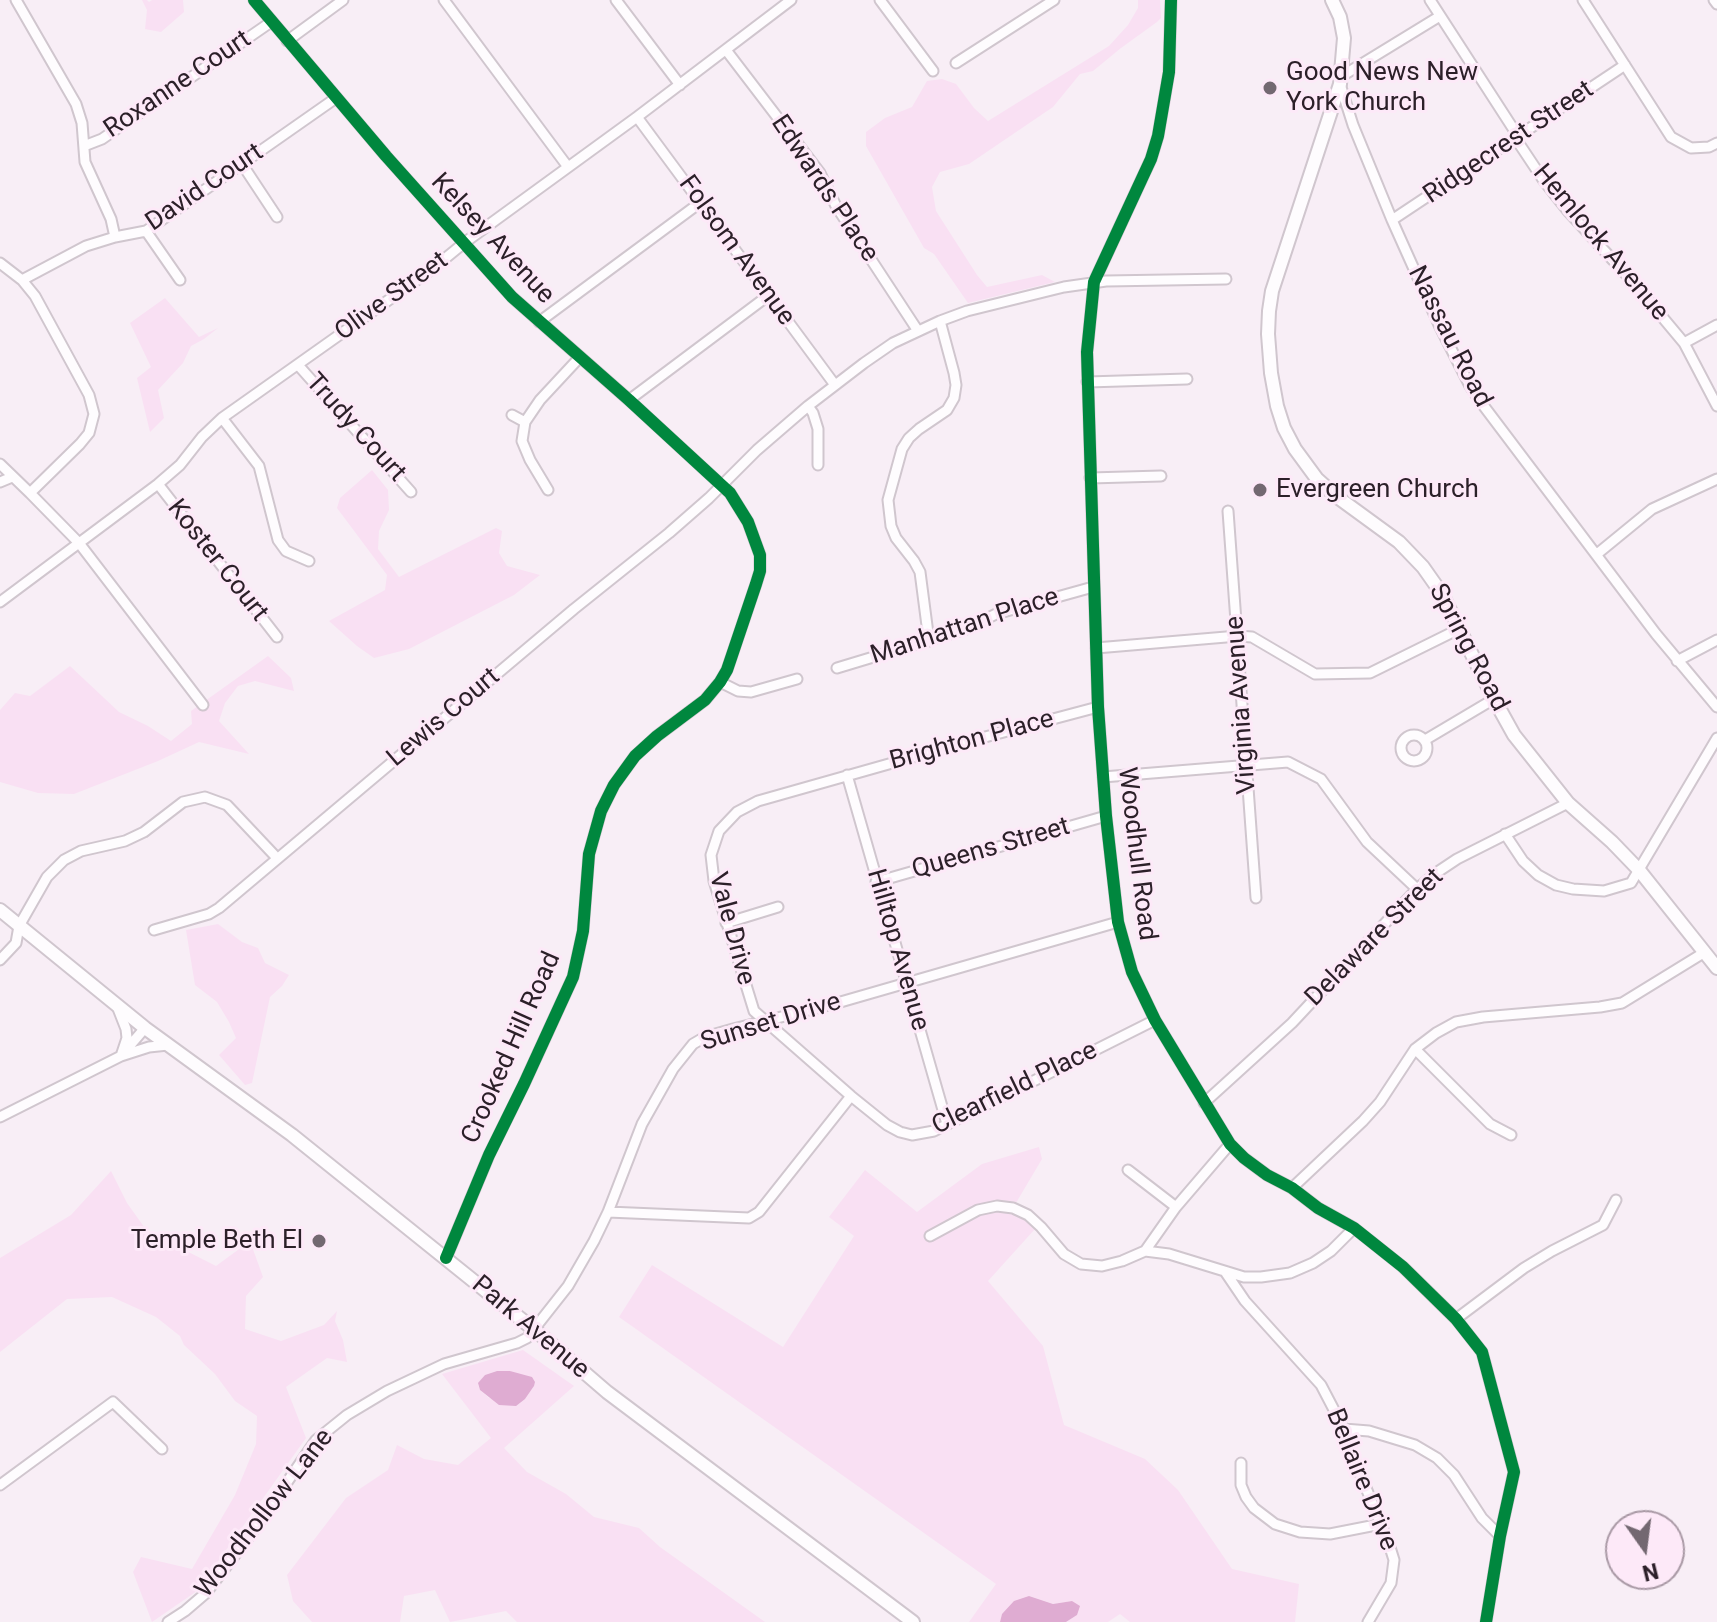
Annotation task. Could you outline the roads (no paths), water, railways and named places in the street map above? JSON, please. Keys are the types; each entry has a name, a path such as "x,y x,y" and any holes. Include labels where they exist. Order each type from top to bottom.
{"main road":[{"name":"Nassau Road","path":"1332,0 1340,17 1344,38 1341,80"},
{"name":"Spring Road","path":"1341,80 1272,291 1268,334 1271,373 1284,428 1305,465 1336,496 1399,542 1423,567 1442,594 1514,735 1568,803 1639,870 1717,968"},
{"name":"Park Avenue","path":"0,910 145,1028 292,1135 607,1392 913,1622"}],"street":[{"path":"16,0 76,104 82,123 85,162 111,219 115,237"},
{"name":"Kelsey Avenue","path":"254,0 512,297 722,484"},
{"path":"287,41 343,0"},
{"path":"444,0 568,167"},
{"path":"616,0 680,85"},
{"name":"Olive Street","path":"0,602 158,484 180,465 222,418 431,270 790,0"},
{"path":"880,0 933,71"},
{"path":"956,63 1054,0"},
{"name":"Woodhull Road","path":"1171,0 1169,72 1158,136 1151,159 1094,282 1087,352 1098,707 1118,922 1132,972 1155,1020 1230,1144 1267,1175 1354,1228 1403,1267 1456,1319 1482,1352 1514,1472 1486,1622"},
{"name":"Hemlock Avenue","path":"1430,0 1544,181 1684,343 1717,406"},
{"path":"1598,0 1585,3 1671,137 1691,148 1709,147 1717,143"},
{"path":"1341,80 1440,16"},
{"name":"Roxanne Court","path":"84,146 102,139 271,22"},
{"name":"Edwards Place","path":"726,50 820,173 836,206 918,331"},
{"name":"Ridgecrest Street","path":"1392,220 1625,65"},
{"name":"Nassau Road","path":"1341,80 1353,125 1392,220 1470,386 1677,661 1717,707"},
{"name":"David Court","path":"22,280 86,246 146,231 336,98"},
{"name":"Folsom Avenue","path":"637,117 835,385"},
{"path":"242,164 277,217"},
{"path":"539,322 701,202"},
{"path":"146,231 180,280"},
{"path":"0,263 22,280 35,296 89,395 94,414 89,433 30,493"},
{"path":"722,484 757,450 835,385 883,350 940,321 967,311 1094,282 1226,279"},
{"path":"629,400 769,295"},
{"path":"929,641 920,572 896,538 891,526 888,500 902,449 909,438 947,410 954,398 954,373 940,321"},
{"path":"1684,343 1717,325"},
{"path":"548,490 522,441 525,422 540,400 580,357"},
{"name":"Trudy Court","path":"298,365 411,492"},
{"path":"1087,382 1187,379"},
{"path":"808,406 818,429 818,465"},
{"path":"512,415 525,422"},
{"path":"222,418 259,466 278,540 286,551 309,561"},
{"path":"0,464 79,543 203,705"},
{"path":"1090,478 1161,476"},
{"path":"0,482 12,477"},
{"path":"1597,554 1652,509 1717,479"},
{"name":"Koster Court","path":"158,484 277,637"},
{"name":"Crooked Hill Road","path":"446,1258 489,1155 573,977 583,931 589,854 601,811 614,785 635,756 705,700 727,670 760,571 760,555 748,522 722,484"},
{"name":"Lewis Court","path":"154,930 209,914 219,908 574,609 669,533 722,484"},
{"name":"Virginia Avenue","path":"1228,511 1256,898"},
{"name":"Manhattan Place","path":"837,668 966,629 996,614 1093,587"},
{"path":"1096,648 1252,637 1315,674 1370,673 1459,629"},
{"path":"1677,661 1717,640"},
{"path":"720,682 738,691 751,692 797,679"},
{"path":"1425,740 1494,699"},
{"name":"Brighton Place","path":"847,775 1098,707"},
{"path":"1505,834 1523,861 1538,875 1556,885 1604,891 1631,883 1717,738"},
{"path":"1103,777 1288,762 1321,779 1367,842 1417,889"},
{"name":"Hilltop Avenue","path":"847,775 947,1124"},
{"name":"Vale Drive","path":"766,1021 754,1011 714,881 711,855 719,831 737,812 758,801 847,775"},
{"path":"0,960 16,943 19,926 47,877 64,860 81,851 125,841 144,832 183,802 205,797 227,805 277,858"},
{"name":"Delaware Street","path":"1204,1103 1292,1023 1417,889 1457,859 1568,803"},
{"name":"Queens Street","path":"876,882 1106,816"},
{"path":"726,923 778,907"},
{"name":"Sunset Drive","path":"534,1330 568,1286 594,1241 642,1124 683,1054 693,1044 705,1037 1118,922"},
{"path":"1292,1188 1380,1102 1415,1049 1436,1033 1456,1022 1483,1017 1622,1003 1705,952"},
{"path":"116,1004 127,1038 121,1056"},
{"name":"Clearfield Place","path":"766,1021 887,1125 912,1135 947,1124 1155,1020"},
{"path":"121,1056 145,1028"},
{"path":"0,1117 121,1056 149,1047 169,1045"},
{"path":"1415,1049 1490,1124 1511,1135"},
{"path":"608,1212 749,1218 759,1212 851,1096"},
{"path":"1145,1251 1176,1207 1230,1144"},
{"path":"1128,1170 1176,1207"},
{"path":"1456,1319 1524,1268 1603,1225 1616,1200"},
{"path":"930,1236 978,1210 997,1206 1013,1208 1028,1215 1064,1254 1081,1264 1102,1266 1145,1251 1169,1254 1226,1273 1261,1277 1290,1273 1313,1263 1331,1251 1354,1228"},
{"name":"Bellaire Drive","path":"1226,1273 1245,1301 1321,1385 1344,1429 1394,1560 1391,1583 1368,1622"},
{"name":"Woodhollow Lane","path":"168,1622 206,1593 316,1440 347,1415 387,1391 444,1364 517,1343 534,1330"},
{"path":"0,1485 113,1402 162,1449"},
{"path":"1344,1429 1369,1431 1415,1445 1437,1458 1454,1475 1482,1518 1500,1536"},
{"path":"1241,1463 1241,1485 1246,1497 1254,1508 1275,1524 1300,1532 1330,1534 1381,1524"}],"place":[{"name":"Good News New York Church","path":"1270,88"},
{"name":"Evergreen Church","path":"1260,490"},
{"name":"Temple Beth El","path":"319,1241"}]}
